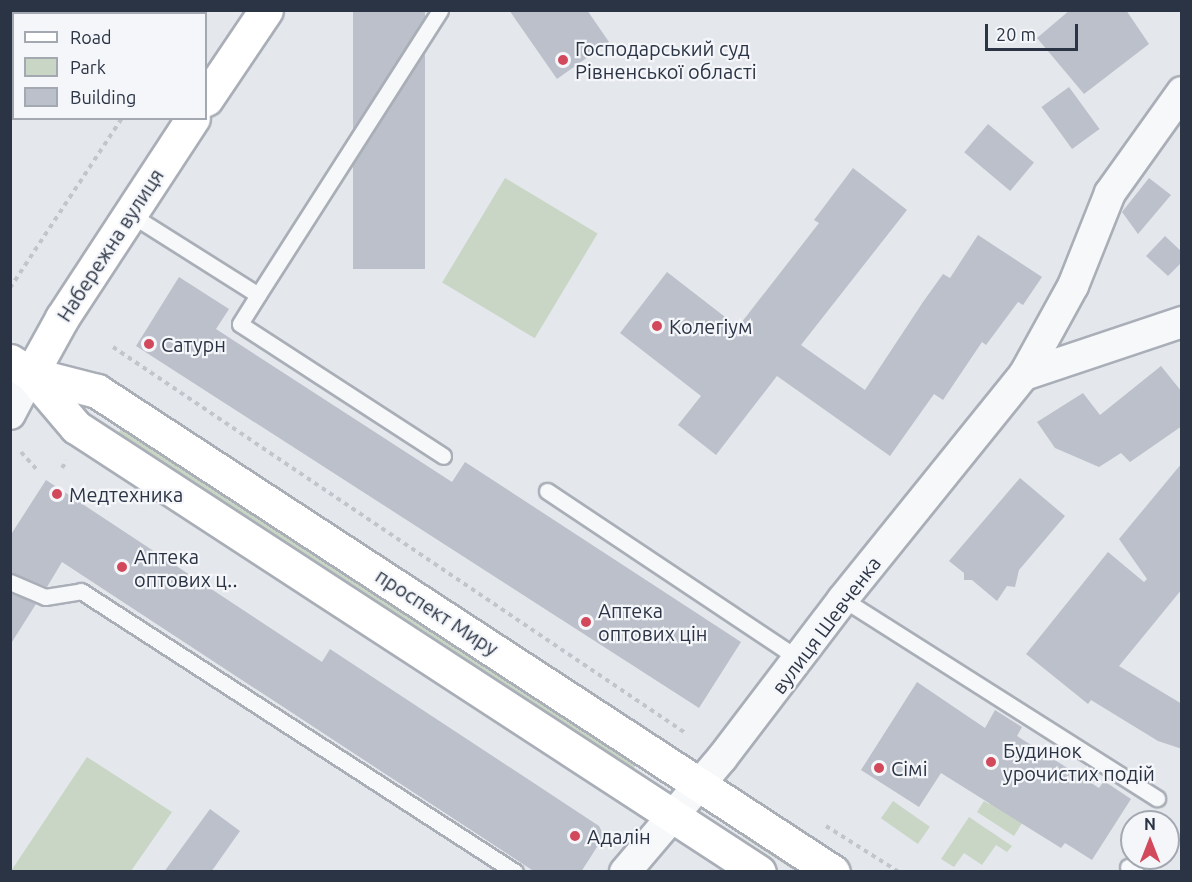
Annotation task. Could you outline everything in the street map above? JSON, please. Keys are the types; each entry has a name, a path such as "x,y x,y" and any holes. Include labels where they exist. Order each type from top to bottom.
{"street":[{"path":"207,98 266,10"},
{"name":"вулиця Шевченка","path":"625,872 671,814 722,758 800,659 843,599 1024,375 1072,286 1110,193 1182,92"},
{"name":"Набережна вулиця","path":"21,368 62,318 192,120"},
{"path":"1024,375 1182,322"},
{"path":"10,414 21,368"},
{"path":"21,368 76,427 759,872"},
{"name":"проспект Миру","path":"21,368 97,391 833,872"}],"lane":[{"path":"440,10 240,324 443,456"},
{"path":"130,214 258,294"},
{"path":"548,491 800,659"},
{"path":"10,582 45,597 81,591 515,872"},
{"path":"843,599 1157,798"}],"path":[{"path":"11,287 121,120"},
{"path":"113,347 722,758"},
{"path":"21,452 39,472"},
{"path":"818,821 899,872"}],"green space":[{"path":"505,178 598,234 535,338 442,283"},
{"path":"122,428 637,763 633,769 117,435"},
{"path":"87,757 172,812 131,871 11,871"},
{"path":"994,796 1022,823 1014,836 977,812 984,801 989,804"},
{"path":"893,801 930,827 918,844 881,818"},
{"path":"969,817 1012,846 1007,852 996,845 982,865 964,853 954,867 941,859"},
{"path":"747,831 809,871 795,871 743,837"}],"building":[{"path":"353,10 425,10 425,269 353,269"},
{"name":"Господарський суд Рівненської області","path":"509,10 587,10 609,42 557,79"},
{"path":"1070,10 1126,10 1149,44 1084,94 1037,38"},
{"path":"1069,87 1100,129 1072,149 1041,107"},
{"path":"988,124 1034,163 1010,191 964,152"},
{"path":"853,168 907,210 801,345 865,390 943,274 950,278 978,235 1042,277 1023,305 1018,302 986,345 982,342 943,400 934,394 890,456 777,376 716,455 678,425 701,396 620,333 667,272 738,327 819,223 814,220"},
{"path":"1149,178 1171,195 1138,234 1122,212"},
{"path":"1165,236 1182,252 1182,262 1168,276 1146,256"},
{"path":"179,277 229,309 216,329 452,482 465,462 741,642 699,708 136,346"},
{"path":"1161,366 1182,392 1182,426 1130,462 1121,453 1099,467 1055,448 1037,422 1083,393 1100,415"},
{"path":"1182,463 1182,589 1119,666 1182,704 1182,749 1158,741 1091,700 1088,704 1026,654 1108,552 1144,582 1147,579 1119,539"},
{"path":"1020,478 1065,516 1019,570 1015,587 1007,586 997,601 972,580 964,580 964,573 949,561"},
{"path":"46,480 322,662 330,649 599,826 604,836 581,872 535,872 62,562 47,587 10,572 10,536"},
{"path":"10,593 36,604 10,645"},
{"path":"917,682 985,728 995,710 1022,727 1017,736 1099,788 1104,781 1131,799 1124,810 1120,810 1120,816 1092,860 1065,843 1061,848 941,773 919,807 861,770"},
{"path":"210,809 240,831 211,872 164,872"}],"place":[{"name":"Господарський суд Рівненської області","path":"563,60"},
{"name":"Колегіум","path":"657,326"},
{"name":"Сатурн","path":"149,344"},
{"name":"Медтехника","path":"57,494"},
{"name":"Аптека оптових ц‥","path":"122,567"},
{"name":"Аптека оптових цін","path":"586,622"},
{"name":"Будинок урочистих подій","path":"991,762"},
{"name":"Сімі","path":"879,768"},
{"name":"Адалін","path":"575,836"}]}
